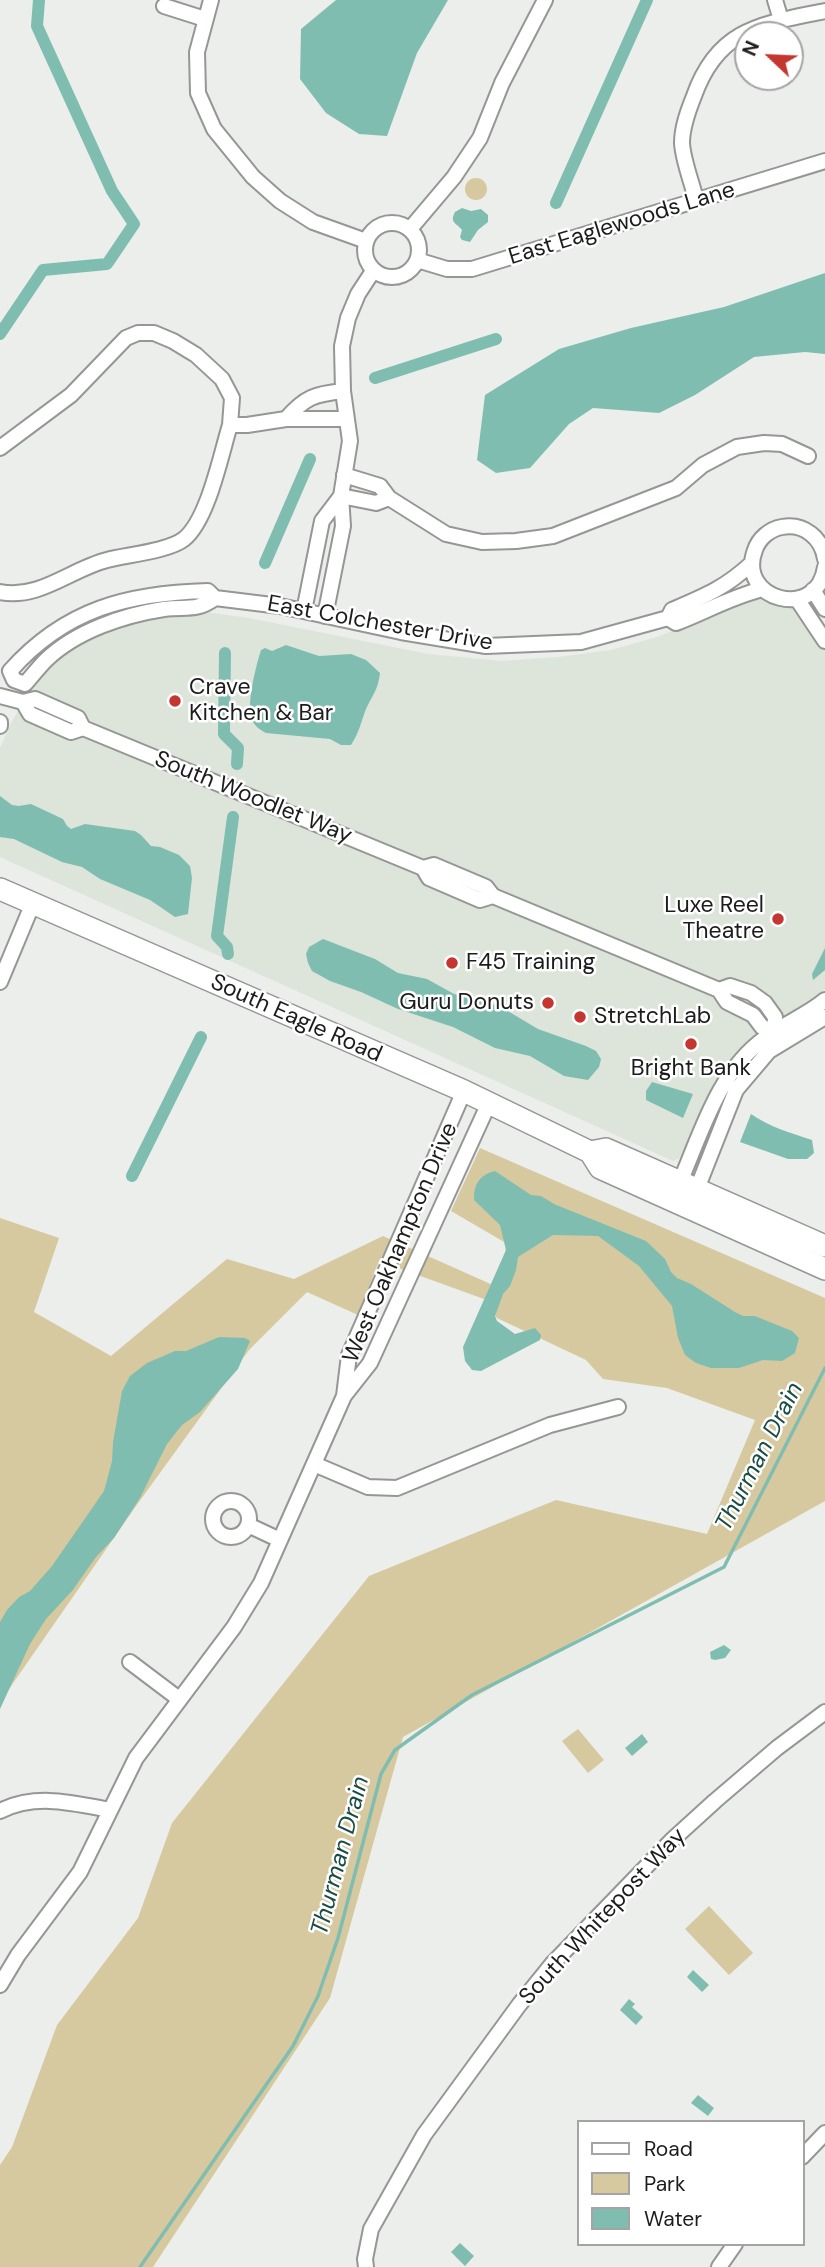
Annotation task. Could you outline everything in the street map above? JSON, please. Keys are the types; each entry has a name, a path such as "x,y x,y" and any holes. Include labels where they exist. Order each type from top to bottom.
{"highway":[{"name":"South Eagle Road","path":"0,889 464,1091 590,1152 600,1168 825,1269"},
{"name":"South Eagle Road","path":"590,1152 606,1149 825,1246"},
{"path":"661,1196 669,1192 679,1194 825,1258"}],"street":[{"path":"211,0 197,52 198,93 214,129 253,177 281,201 313,222 366,241"},
{"path":"410,229 453,177 480,138 502,83 545,0"},
{"path":"775,0 781,20"},
{"path":"164,6 205,19"},
{"path":"696,200 682,145 683,128 698,84 713,58 730,39 781,20 825,11"},
{"name":"East Eaglewoods Lane","path":"417,260 447,270 472,269 825,161"},
{"path":"394,223 410,229 418,244 417,260 413,268 398,277 373,271 365,257 366,241 377,227 394,223"},
{"path":"325,616 344,526 341,496 350,441 343,391 342,346 348,318 358,294 373,271"},
{"path":"0,448 71,395 126,338 138,332 154,333 196,355 222,379 232,398 230,425 207,502 198,522 184,539 145,554 104,561 32,590 11,594 0,592"},
{"path":"286,419 299,403 317,393 343,391"},
{"path":"230,425 286,419 347,419"},
{"path":"344,475 380,486 388,498 446,534 482,541 516,541 553,536 676,488 703,465 737,447 764,443 782,444 808,456"},
{"path":"341,496 376,503 388,498"},
{"path":"304,611 322,521 341,496"},
{"path":"794,526 820,532 825,557 820,582 813,590 797,599 785,600 763,589 756,579 752,563 756,546 772,530 794,526"},
{"name":"East Colchester Drive","path":"1,698 14,680 9,671 30,648 65,623 114,603 163,592 208,591 215,598 280,606 401,632 486,646 581,642 668,618 672,610 709,595 731,582 752,563"},
{"name":"East Colchester Drive","path":"668,618 676,623 715,608 739,595 763,589"},
{"path":"813,590 825,609"},
{"path":"797,599 825,641"},
{"name":"South Woodlet Way","path":"1,698 23,702 30,714 71,732 83,728 423,868 429,878 480,900 493,897 719,990 730,986 751,993 765,1003 775,1017 778,1038"},
{"path":"0,982 33,903"},
{"path":"689,1185 736,1090 778,1038 825,1000"},
{"path":"778,1038 825,1017"},
{"name":"West Oakhampton Drive","path":"344,1396 349,1355 464,1091"},
{"name":"West Oakhampton Drive","path":"0,1984 18,1955 80,1872 136,1758 246,1610 280,1541 344,1396 370,1363 489,1103"},
{"path":"314,1464 368,1487 397,1488 550,1426 618,1407"},
{"path":"248,1525 280,1541"},
{"path":"130,1662 179,1699"},
{"name":"South Whitepost Way","path":"366,2267 371,2229 424,2135 553,1963 671,1841 715,1801 825,1712"},
{"path":"0,1811 20,1803 54,1800 110,1810"},
{"path":"804,2155 825,2133"},
{"path":"719,2267 734,2246"}],"shaded area":[{"path":"756,597 790,606 806,617 825,646 825,989 754,1037 735,1056 717,1081 692,1142 683,1156 673,1161 0,857 0,748 11,723 41,672 70,649 101,630 146,616 198,611 249,618 428,654 502,661 611,650 657,637 713,615 739,600"}],"green space":[{"path":"476,178 484,181 487,189 484,197 476,200 468,197 465,189 468,181"},
{"path":"480,1148 825,1298 825,1501 403,1737 330,1998 153,2267 0,2267 0,2165 12,2147 57,2025 138,1918 172,1823 369,1576 556,1500 707,1534 755,1420 667,1388 603,1379 586,1360 497,1318 484,1299 379,1261 358,1315 307,1292 249,1350 136,1506 0,1702 0,1218 59,1238 34,1312 111,1356 227,1259 294,1279 383,1236 504,1290 506,1243 451,1211"},
{"path":"578,1729 604,1760 588,1773 562,1741"},
{"path":"709,1906 753,1953 729,1975 685,1929"}],"water":[{"path":"336,0 448,0 417,53 387,136 359,134 326,113 300,79 301,29"},
{"path":"462,208 471,211 481,209 488,215 488,222 470,242 462,240 462,230 453,221 455,212"},
{"path":"825,273 825,354 805,352 754,357 695,395 659,413 593,408 569,424 530,468 496,473 477,460 485,395 559,349 631,328 724,307"},
{"path":"286,645 319,656 351,654 366,660 380,673 377,688 351,745 341,745 330,739 266,733 253,722 250,710 251,693 261,650 265,648 272,651"},
{"path":"0,796 12,805 31,804 63,819 71,829 85,824 135,831 151,846 179,855 190,866 192,878 188,914 175,917 150,900 100,879 82,867 62,862 14,839 0,837"},
{"path":"323,939 375,959 398,973 427,979 454,994 501,1007 538,1029 586,1046 596,1051 601,1059 599,1067 588,1080 564,1076 530,1056 495,1048 453,1027 398,1009 330,981 312,971 306,954 309,947"},
{"path":"825,948 825,970 813,980 812,974"},
{"path":"652,1082 693,1094 683,1118 646,1100 646,1091"},
{"path":"751,1114 773,1126 812,1140 814,1153 807,1159 788,1159 740,1142"},
{"path":"495,1171 531,1195 541,1196 554,1204 646,1241 665,1259 677,1278 743,1316 755,1316 792,1331 799,1338 795,1353 782,1361 763,1360 739,1368 711,1368 696,1363 685,1355 678,1338 672,1306 639,1266 598,1236 553,1235 518,1257 510,1286 503,1294 495,1316 497,1321 515,1334 535,1328 541,1335 540,1340 481,1371 472,1370 465,1361 463,1347 506,1250 500,1225 474,1200 478,1181"},
{"path":"219,1337 245,1338 250,1341 238,1369 200,1412 182,1425 167,1444 140,1498 114,1538 46,1619 30,1644 0,1709 0,1622 19,1597 30,1591 52,1566 104,1491 112,1461 122,1391 130,1376 147,1363"},
{"path":"724,1645 731,1650 725,1658 711,1659 710,1652"},
{"path":"642,1734 648,1742 632,1756 625,1748"},
{"path":"693,1970 709,1985 702,1992 687,1977"},
{"path":"629,1999 635,2004 632,2007 643,2017 636,2025 620,2010"},
{"path":"698,2095 714,2108 708,2116 691,2103"},
{"path":"460,2243 474,2256 465,2266 451,2252"}],"waterway":[{"path":"0,334 43,270 107,264 134,224 112,191 37,26 39,0"},
{"path":"556,203 647,0"},
{"path":"375,378 496,339"},
{"path":"265,563 310,459"},
{"path":"225,653 224,734 238,748 237,764"},
{"path":"228,954 227,947 217,936 233,817"},
{"path":"132,1176 201,1037"},
{"name":"Thurman Drain","path":"140,2267 293,2046 318,1996 338,1938 381,1774 395,1750 472,1695 724,1567 825,1368"}],"place":[{"name":"Crave Kitchen & Bar","path":"175,701"},
{"name":"Luxe Reel Theatre","path":"778,919"},
{"name":"F45 Training","path":"452,963"},
{"name":"Guru Donuts","path":"548,1003"},
{"name":"StretchLab","path":"580,1017"},
{"name":"Bright Bank","path":"691,1044"}]}
